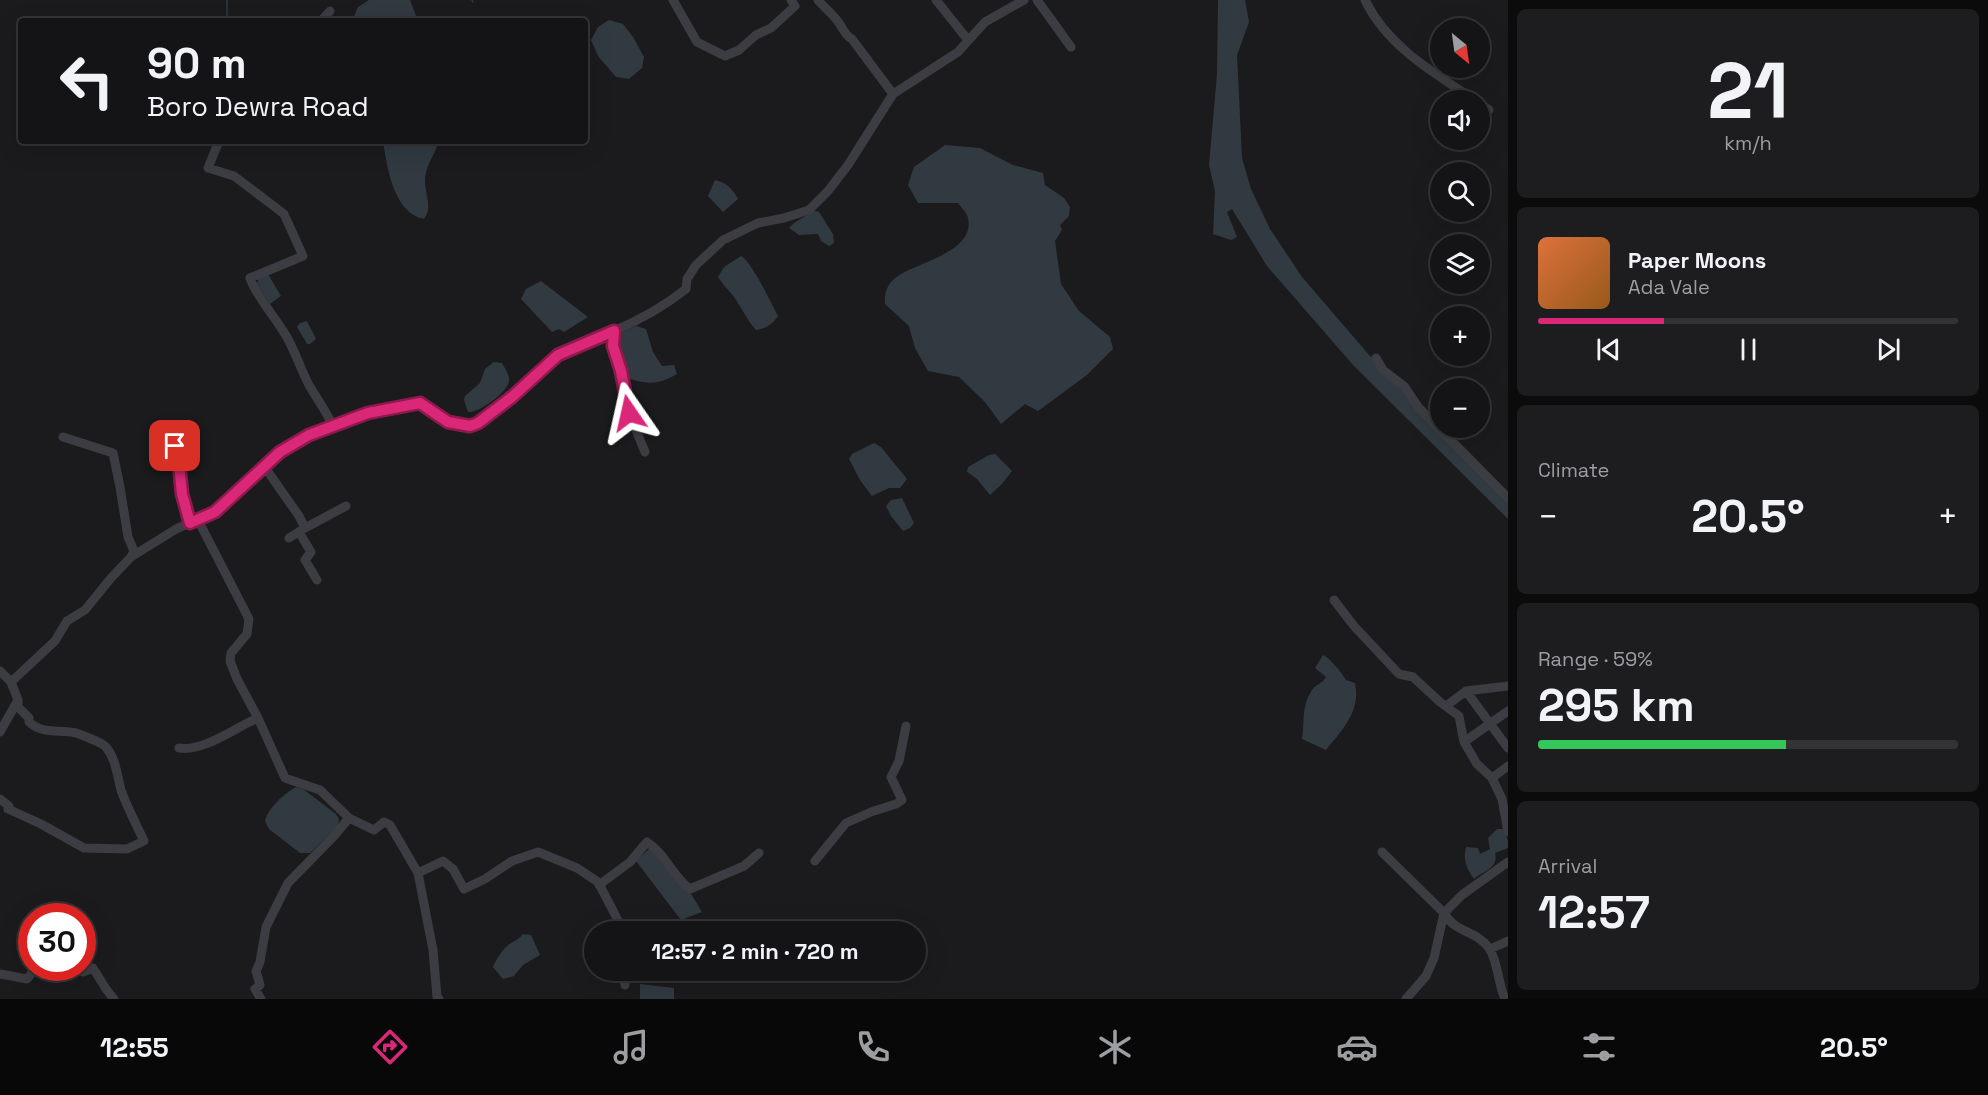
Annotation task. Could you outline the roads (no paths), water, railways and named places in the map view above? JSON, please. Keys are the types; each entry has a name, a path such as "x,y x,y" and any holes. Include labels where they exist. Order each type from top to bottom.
{"street":[{"path":"673,0 697,42 725,56 739,50 756,35 783,19 795,6 791,0"},
{"path":"818,0 834,14 847,37 852,39 893,94"},
{"path":"936,0 968,40"},
{"path":"10,682 55,641 67,621 85,610 131,557 176,529 215,512 264,466 290,446 309,435 368,413 420,403 448,422 470,426 478,423 512,397 558,355 661,309 686,289 687,279 696,265 723,240 758,223 809,210 828,191 848,165 893,94 958,52 985,22 1024,0"},
{"path":"1037,0 1071,47"},
{"path":"1365,0 1374,18 1391,39 1438,78 1458,90"},
{"path":"324,18 330,11"},
{"path":"218,144 208,168 234,176 284,214 303,256 250,278 252,285 272,312 278,326 283,330 310,386 333,426"},
{"path":"614,331 613,346 621,371 629,413 645,452"},
{"path":"1376,358 1383,370 1404,386 1419,408 1508,498"},
{"path":"166,429 178,453 182,494 194,522 249,619 247,634 231,653 230,661 237,679 258,718 285,778 320,790 348,818 374,830 384,822 390,825 418,873 433,950 439,999"},
{"path":"63,437 113,453 128,537 134,551 131,557"},
{"path":"264,466 299,516 311,552 305,560 316,580"},
{"path":"289,538 345,506"},
{"path":"1334,600 1366,640 1399,674 1413,677 1459,716 1464,742 1477,764 1492,778 1502,799 1507,827"},
{"path":"0,671 10,682 18,700 18,707 36,729 78,734 105,745 144,841 127,849 84,848 8,809 9,806 0,799"},
{"path":"1446,706 1466,692 1508,686"},
{"path":"1466,692 1508,748"},
{"path":"0,732 18,700"},
{"path":"1464,742 1508,711"},
{"path":"179,748 205,744 258,718"},
{"path":"815,861 846,823 903,800 891,777 899,761 906,726"},
{"path":"1492,778 1508,766"},
{"path":"261,999 255,989 260,985 256,971 260,963 266,927 288,883 334,836 348,818"},
{"path":"600,885 630,862 647,842 654,846 681,883 690,889 744,866 759,853"},
{"path":"418,873 443,861 453,869 464,889 485,879 512,861 538,852 577,868 600,885 618,921"},
{"path":"1382,852 1444,913 1450,924 1475,935 1490,949 1505,999"},
{"path":"1406,999 1426,976 1434,958 1444,913 1462,895 1508,862"},
{"path":"1490,949 1508,940"},
{"path":"96,973 114,999"},
{"path":"0,974 18,977"},
{"path":"624,981 625,985"}],"waterway":[{"path":"227,0 227,18"}]}
